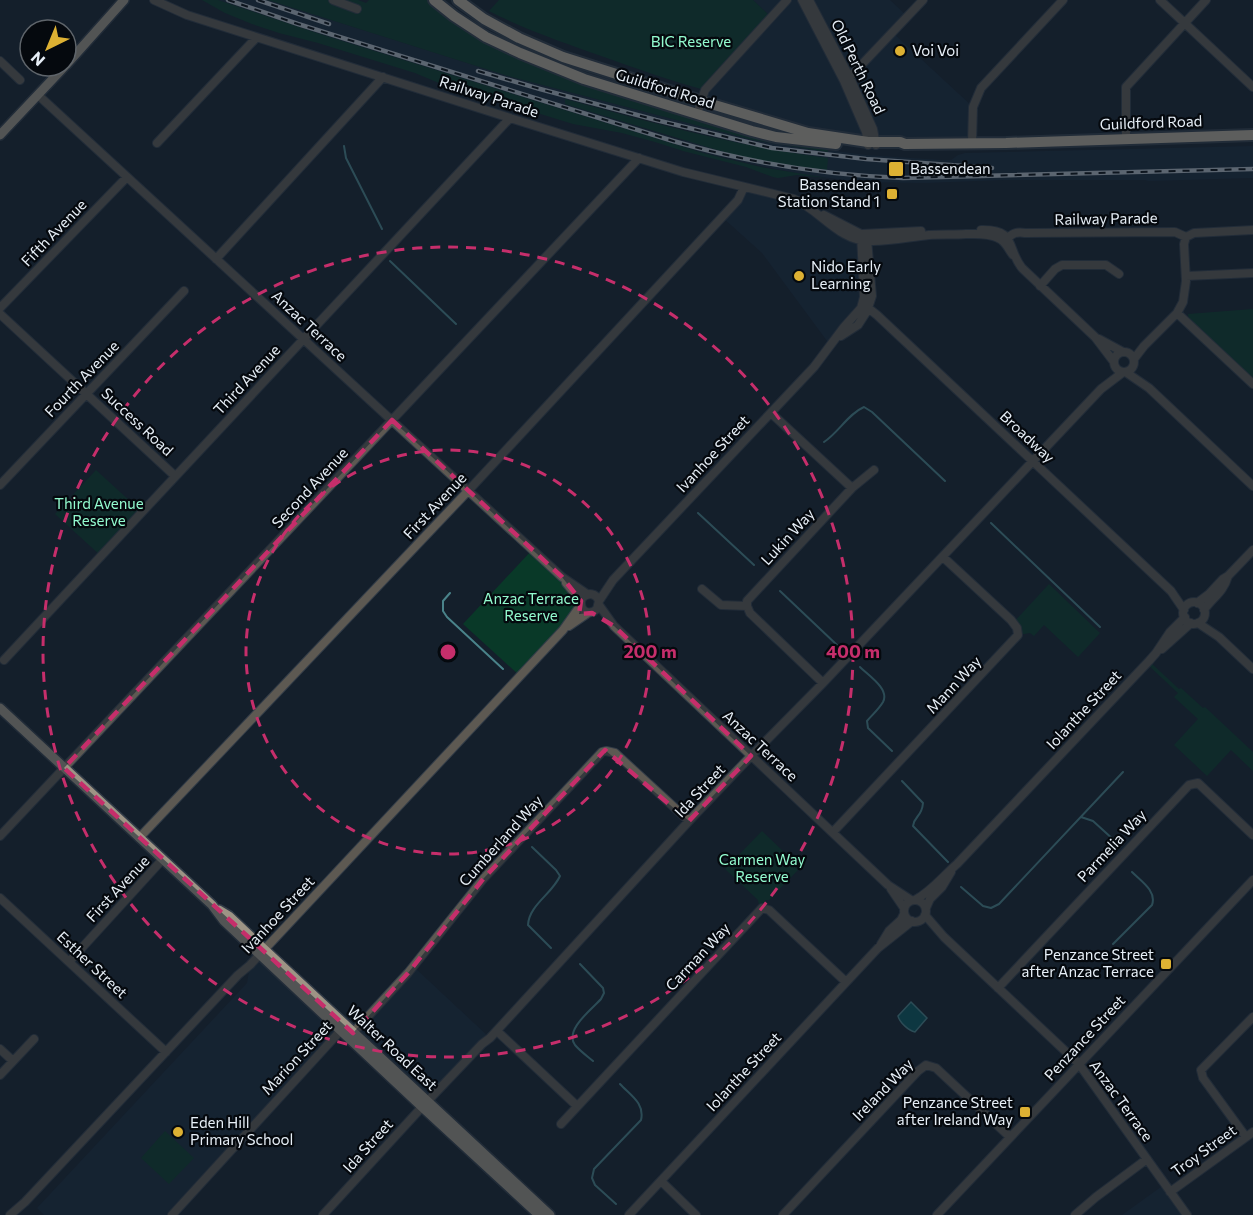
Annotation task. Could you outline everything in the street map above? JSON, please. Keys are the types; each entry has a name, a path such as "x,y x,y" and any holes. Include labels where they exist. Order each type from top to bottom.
{"highway":[{"name":"Guildford Road","path":"434,0 486,37 584,80 776,137 850,146 872,144"},
{"name":"Guildford Road","path":"458,0 484,19 519,38 563,57 808,133 872,144 901,147 905,144 1253,135"}],"main road":[{"path":"78,52 124,0"},
{"path":"0,135 54,78"},
{"name":"Walter Road East","path":"0,708 212,905 224,921 262,952 425,1104 550,1215"},
{"name":"Walter Road East","path":"425,1104 539,1215"}],"street":[{"name":"Railway Parade","path":"154,0 187,15 256,38 682,172 794,199 804,203 843,232 864,237"},
{"path":"333,0 357,9"},
{"path":"697,114 705,90 787,0"},
{"name":"Old Perth Road","path":"802,0 847,80"},
{"name":"Old Perth Road","path":"809,0 847,80 872,144"},
{"path":"847,80 924,0"},
{"path":"972,144 973,107 981,88 1063,0"},
{"path":"1160,0 1253,87"},
{"path":"1126,139 1126,87 1206,0"},
{"path":"157,143 256,38"},
{"path":"0,61 20,80"},
{"path":"216,259 383,77"},
{"name":"Anzac Terrace","path":"38,95 562,577 589,594"},
{"name":"Third Avenue","path":"4,660 510,118"},
{"name":"Second Avenue","path":"0,836 639,158"},
{"name":"Fifth Avenue","path":"0,309 127,177"},
{"name":"First Avenue","path":"139,838 468,491 738,200 744,187"},
{"path":"866,306 872,296 864,237 931,230 990,230 1002,233 1022,268 1095,337 1118,371 1129,368"},
{"path":"1253,230 1194,232 1186,237 1183,302 1177,313 1253,384"},
{"name":"Railway Parade","path":"1005,239 1019,232 1175,232 1186,237"},
{"path":"1011,251 1025,233"},
{"path":"1040,286 1055,269 1062,265 1106,265 1119,274"},
{"path":"1186,276 1253,273"},
{"name":"Fourth Avenue","path":"0,485 184,291"},
{"name":"Ivanhoe Street","path":"599,603 614,580 814,367 861,308 866,306"},
{"name":"Broadway","path":"866,306 1253,669"},
{"name":"Ida Street","path":"323,1215 751,756 824,683 1101,389 1129,368 1144,346 1177,313"},
{"name":"Success Road","path":"0,314 175,477"},
{"path":"1095,337 1131,354 1129,368"},
{"path":"1114,364 1116,355 1144,346"},
{"name":"Ida Street","path":"1101,389 1114,364"},
{"path":"1129,368 1253,486"},
{"path":"771,413 852,488"},
{"name":"Lukin Way","path":"747,606 750,598 852,488 874,470"},
{"name":"Iolanthe Street","path":"878,948 886,934 901,920 906,905 926,894 943,875 957,864 1223,579 1253,550"},
{"name":"Mann Way","path":"833,832 1018,635 1017,628 1011,620 943,557"},
{"name":"Iolanthe Street","path":"1191,613 1204,613 1210,602 1223,589 1228,576"},
{"name":"Anzac Terrace","path":"562,577 580,603"},
{"name":"Ivanhoe Street","path":"589,594 614,580"},
{"path":"702,589 721,605 747,606 750,613 824,683"},
{"path":"589,594 597,597 599,603 597,609 590,613 583,610 580,603 582,598 589,594"},
{"name":"Ivanhoe Street","path":"10,1215 25,1202 262,952 563,630 580,603"},
{"name":"Anzac Terrace","path":"599,603 614,626 888,885 913,900 921,901 921,916"},
{"name":"Broadway","path":"1191,613 1200,604 1219,637"},
{"name":"Anzac Terrace","path":"590,613 614,626"},
{"name":"Ivanhoe Street","path":"563,630 590,613"},
{"name":"Cumberland Way","path":"350,1035 408,973 484,878 602,752 615,753 689,822"},
{"name":"Parmelia Way","path":"998,988 1189,785 1198,783 1253,835"},
{"name":"First Avenue","path":"69,962 162,860"},
{"name":"Iolanthe Street","path":"629,1215 878,948 903,927 921,916 930,899 942,887 957,864"},
{"name":"Penzance Street","path":"937,1215 1253,880"},
{"name":"Anzac Terrace","path":"888,885 906,917 921,916 1079,1064 1187,1215"},
{"name":"Esther Street","path":"0,897 166,1052"},
{"name":"Carman Way","path":"561,1124 762,908 769,910 846,982"},
{"path":"1250,1134 1203,1078 1201,1070 1253,1017"},
{"name":"Marion Street","path":"172,1215 343,1028"},
{"path":"497,1030 577,1106"},
{"path":"0,1075 34,1039"},
{"path":"0,1049 13,1061"},
{"name":"Ireland Way","path":"783,1215 926,1065 936,1068 1010,1137"},
{"name":"Troy Street","path":"1170,1192 1250,1134"},
{"path":"1075,1215 1147,1159"},
{"path":"661,1181 696,1215"}],"highlighted area":[{"path":"392,420 562,577 581,601 579,614 592,613 614,626 751,756 689,821 605,750 484,878 408,973 353,1033 64,768"}],"shaded area":[{"path":"218,0 268,0 508,76 753,140 827,152 828,150 942,160 951,160 965,153 1253,146 1253,178 1149,181 1003,180 925,183 858,182 801,174 704,153 323,35","holes":["566,99 742,144 828,159 681,140 565,104"]},
{"path":"753,0 802,0 868,142 808,133 701,101 705,90 771,17"},
{"path":"809,0 890,0 908,17 893,33 973,107 972,143 875,142"},
{"path":"744,187 790,198 861,240 863,304 830,345 762,253 722,217"},
{"name":"Eden Hill Primary School","path":"259,954 340,1031 172,1215 44,1215 37,1208 247,983 250,965"},
{"path":"414,967 490,1038 427,1102 353,1033"},
{"path":"911,1002 927,1018 915,1032 905,1026 898,1016"},
{"path":"1165,1184 1187,1215 1122,1215"}],"green space":[{"path":"202,0 218,0 703,153 761,167 827,178 797,175 773,177 746,167 622,133 573,124 252,24"},
{"path":"268,0 358,0 366,3 369,0 427,0 459,24 556,73 827,147 828,152 753,140 508,76"},
{"name":"BIC Reserve","path":"499,0 753,0 771,17 705,90 560,41 489,11"},
{"path":"565,99 729,141 828,158 827,170 764,162 724,152 565,104"},
{"path":"1253,309 1253,384 1189,324 1188,314"},
{"name":"Third Avenue Reserve","path":"96,470 142,512 101,556 55,514"},
{"name":"Anzac Terrace Reserve","path":"532,550 562,577 580,606 520,676 463,624"},
{"path":"1049,584 1100,633 1078,657 1044,625 1034,636 1030,633 1018,635 1013,623"},
{"path":"1149,661 1179,689 1181,688 1203,708 1205,707 1253,752 1253,771 1231,750 1207,776 1174,745 1198,719 1174,697 1178,693 1147,664"},
{"name":"Carmen Way Reserve","path":"762,831 786,854 784,856 798,870 769,900 765,900 766,909 760,910 758,900 725,869"},
{"path":"165,1131 194,1158 169,1184 141,1158"}],"waterway":[{"path":"344,146 346,158 382,229"},
{"path":"390,261 456,324"},
{"path":"824,442 853,414 864,407 945,481"},
{"path":"698,513 754,565"},
{"path":"991,523 1100,627"},
{"path":"780,591 837,645"},
{"path":"450,593 443,601 443,611 447,617 503,669"},
{"path":"860,667 881,687 884,697 881,705 867,721 868,728 892,751"},
{"path":"961,887 983,906 991,908 999,904 1123,772"},
{"path":"902,781 923,803 913,826 948,862"},
{"path":"1081,817 1093,821 1115,841"},
{"path":"532,847 560,876 532,911 528,925 551,948"},
{"path":"1113,944 1152,905 1150,891 1132,872"},
{"path":"580,964 603,988 604,993 576,1026 573,1033 575,1045 593,1061"},
{"path":"616,1204 595,1185 592,1178 594,1169 641,1120 639,1104 620,1084"}],"railway":[{"path":"228,0 673,141 730,156 787,167 903,178 1253,169"},
{"path":"258,0 329,24"},
{"path":"478,71 656,120 772,148 866,159 992,168"}],"place":[{"name":"Voi Voi","path":"900,51"},
{"name":"Bassendean","path":"896,169"},
{"name":"Bassendean Station Stand 1","path":"892,194"},
{"name":"Nido Early Learning","path":"799,276"},
{"name":"Penzance Street after Anzac Terrace","path":"1166,964"},
{"name":"Penzance Street after Ireland Way","path":"1025,1112"},
{"name":"Eden Hill Primary School","path":"178,1132"}]}
